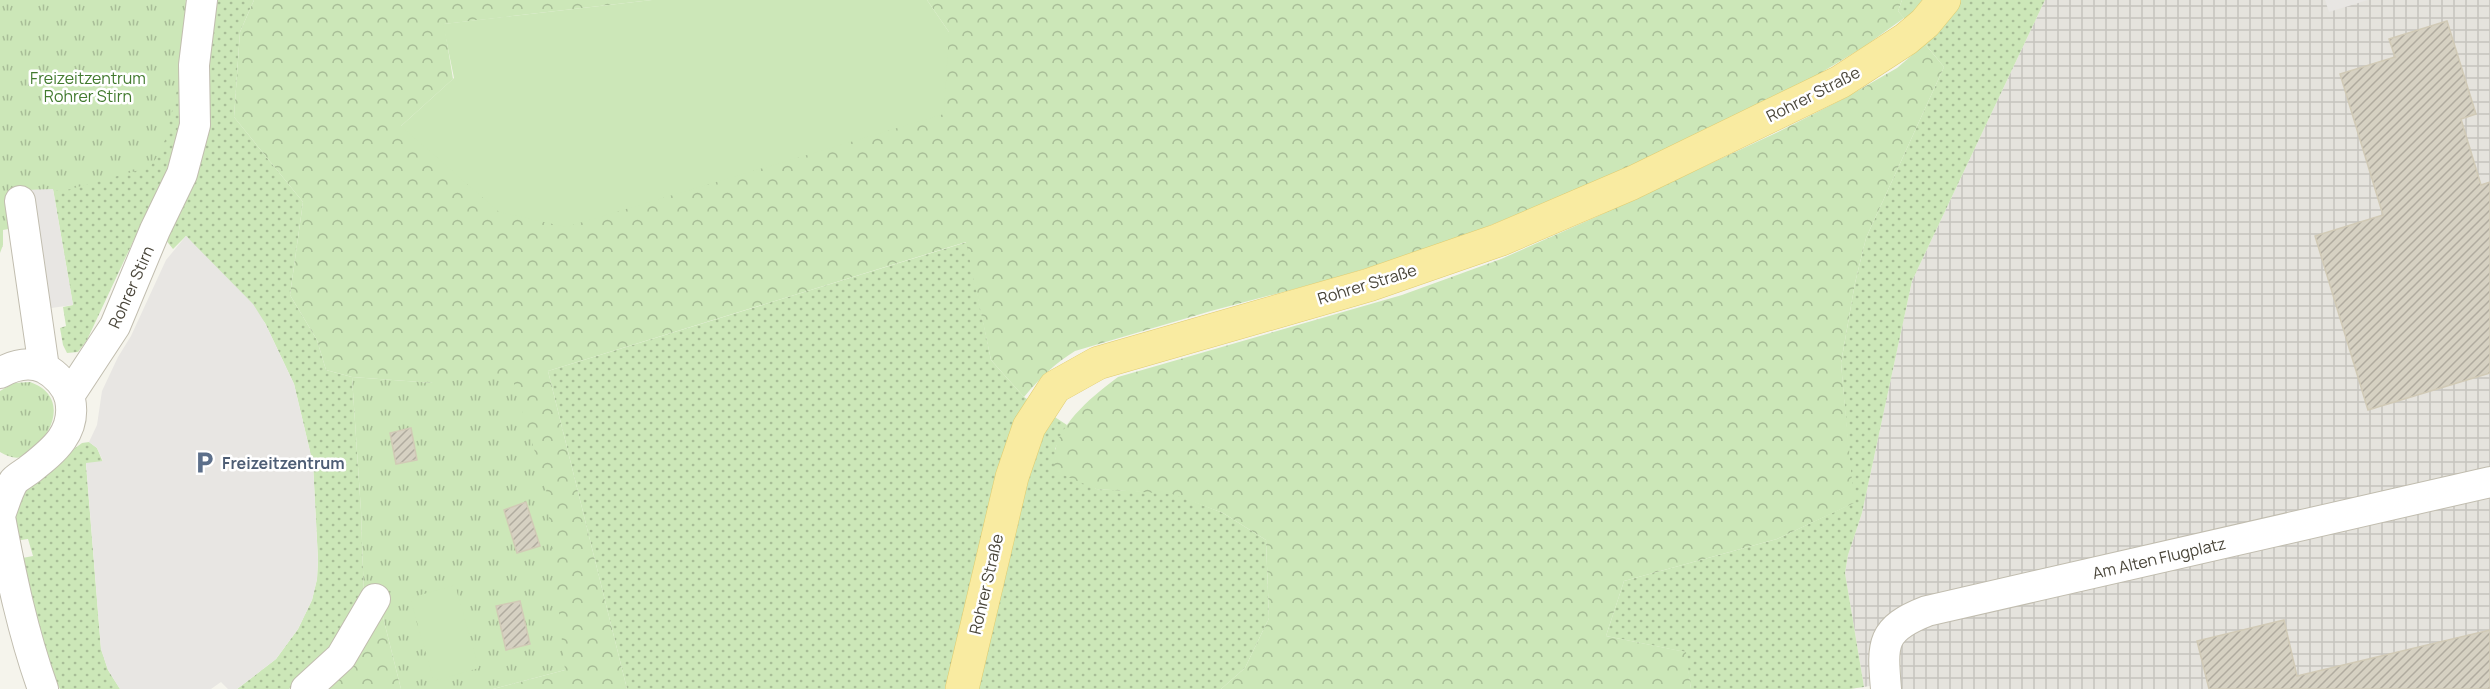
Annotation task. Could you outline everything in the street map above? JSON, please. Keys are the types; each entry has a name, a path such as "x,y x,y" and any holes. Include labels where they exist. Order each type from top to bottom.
{"main road":[{"name":"Rohrer Straße","path":"962,689 1012,477 1029,427 1055,387 1098,363 1369,285 1499,240 1632,183 1840,82 1906,39 1925,23 1944,0"}],"street":[{"name":"Rohrer Stirn","path":"69,396 115,326 155,230 182,174 195,125 194,65 202,0"},
{"path":"20,201 44,368"},
{"path":"0,373 12,366 29,364 44,368 63,383 69,396 71,425 64,438 52,451 15,480 0,516 22,624 43,689"},
{"name":"Am Alten Flugplatz","path":"1886,689 1884,664 1888,637 1895,626 1927,611 2490,482"},
{"path":"306,689 325,675 342,657 375,599"}],"shaded area":[{"path":"2045,0 2490,0 2490,689 1897,689 1896,681 1864,687 1845,573 1848,555 1862,513 1912,281"},
{"path":"2325,0 2368,0 2329,12"},
{"path":"53,189 73,305 44,309 25,190"},
{"name":"Freizeitzentrum","path":"186,236 253,304 265,323 294,384 313,464 317,579 312,600 298,629 276,659 237,689 228,689 221,682 211,689 120,689 108,670 101,649 86,463 103,461 97,448 89,442 97,425 102,391 118,357 131,336 166,260"}],"green space":[{"name":"Freizeitzentrum Rohrer Stirn","path":"0,0 185,0 192,28 163,148 150,167 67,190 7,192 14,228 3,230 3,245 0,253"},
{"path":"185,0 254,0 240,32 234,117 303,202 290,295 317,340 326,370 352,377 364,600 340,646 305,679 289,689 237,689 276,659 298,629 312,600 317,579 313,464 294,384 265,323 186,236 173,249 149,219 138,231 87,340 78,352 67,353 60,328 66,326 63,307 73,305 53,189 67,190 192,28"},
{"path":"254,0 652,0 444,24 453,79 401,126 949,32 927,0 1902,0 1898,11 1904,18 1865,46 1791,91 1582,188 1447,243 1332,279 1211,311 1075,351 1060,361 1024,397 991,360 966,242 548,371 627,689 493,689 565,670 433,383 352,377 326,370 317,340 290,295 303,202 234,117 240,32"},
{"path":"652,0 927,0 949,32 944,114 566,227 499,212 401,126 454,78 443,24"},
{"path":"1902,0 2045,0 1912,281 1862,513 1848,555 1845,573 1864,687 1850,689 1691,689 1685,652 1606,636 1624,581 1777,539 1853,503 1841,363 1855,283 1866,238 1944,67 1898,11"},
{"path":"1925,44 1944,67 1866,238 1855,283 1841,363 1854,503 1777,539 1624,581 1606,636 1686,652 1691,689 1221,689 1245,668 1269,618 1266,540 1223,513 1172,494 1096,489 1054,471 1055,452 1063,430 1089,400 1118,377 1402,295 1501,259 1778,132 1897,68"},
{"path":"967,242 991,360 1024,397 1067,425 1055,449 1096,489 1172,493 1223,513 1266,540 1269,618 1245,668 1221,689 627,689 548,371"},
{"path":"511,374 546,488 565,670 493,689 401,689 380,605 364,600 352,377 434,383"},
{"path":"30,382 41,387 49,395 53,403 52,421 42,440 34,448 22,457 11,457 0,452 0,391 14,383"},
{"path":"89,442 97,448 103,462 86,464 101,649 108,670 120,689 60,689 53,676 17,559 33,556 28,539 14,541 14,505 34,478 82,443"},
{"path":"455,585 479,668 434,681 410,598"},
{"path":"380,605 401,689 319,689"}],"building":[{"path":"2447,21 2476,114 2461,119 2481,185 2490,182 2490,373 2368,410 2315,236 2383,215 2340,74 2395,57 2389,39"},
{"path":"411,428 417,460 396,464 390,433"},
{"path":"526,502 540,546 517,553 504,510"},
{"path":"520,601 530,644 506,650 496,606"},
{"path":"2284,620 2297,676 2490,630 2490,689 2209,689 2197,641"}],"place":[{"name":"Freizeitzentrum","path":"204,463"}]}
